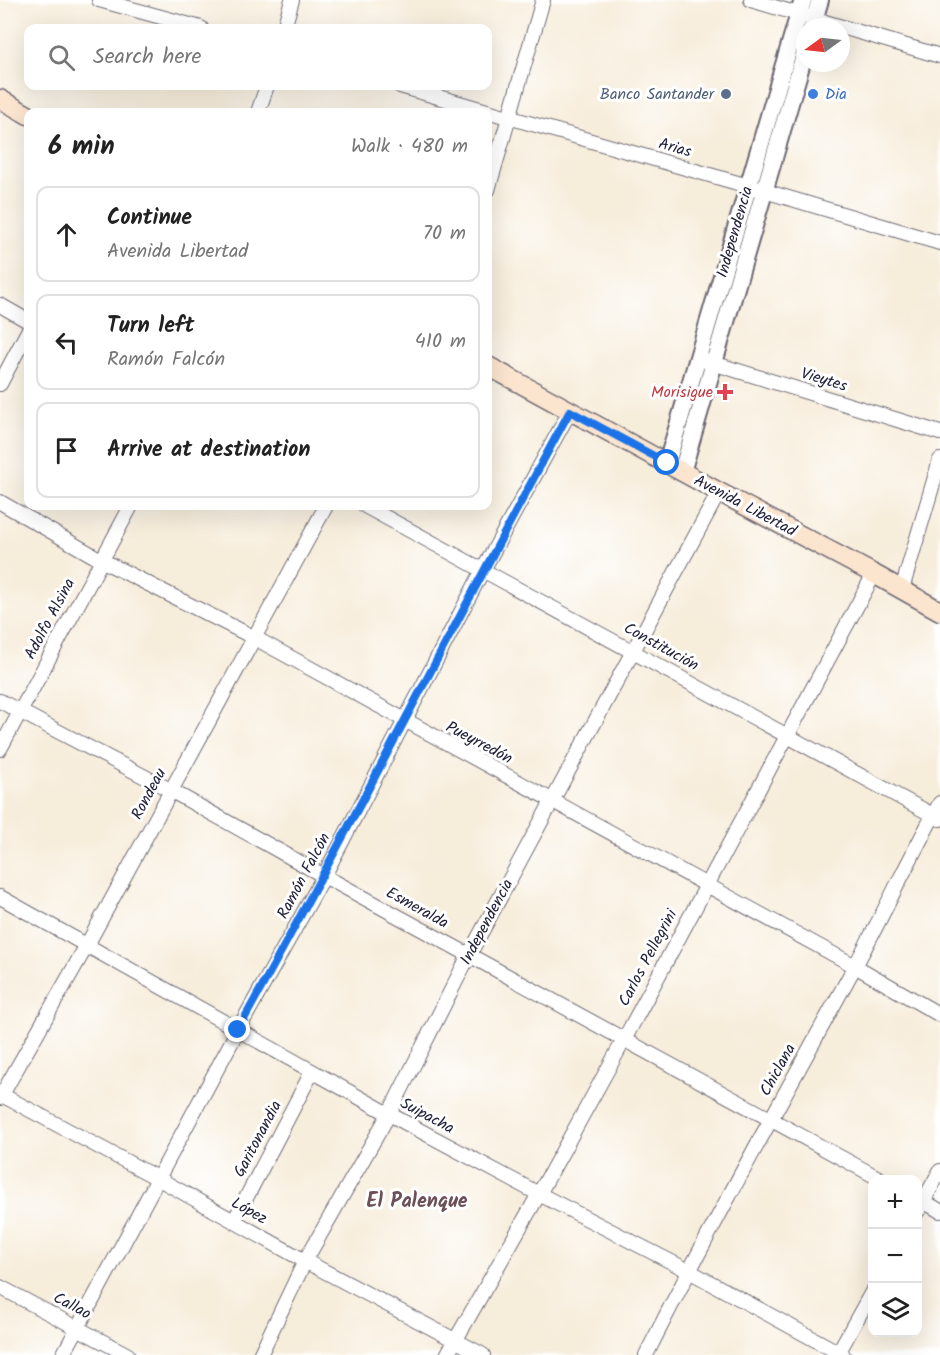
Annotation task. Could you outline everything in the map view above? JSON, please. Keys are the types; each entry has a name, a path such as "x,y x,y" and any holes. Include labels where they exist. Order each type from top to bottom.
{"main road":[{"path":"0,99 24,113"},
{"name":"Avenida Libertad","path":"492,368 940,611"}],"street":[{"path":"99,0 186,24"},
{"path":"285,24 292,0"},
{"path":"492,176 543,0"},
{"path":"752,0 940,56"},
{"name":"Independencia","path":"675,468 807,15 820,0"},
{"name":"Independencia","path":"757,188 798,72"},
{"path":"259,108 266,90"},
{"name":"Arias","path":"414,90 477,108"},
{"name":"Arias","path":"492,112 940,243"},
{"path":"0,305 24,319"},
{"path":"0,384 24,339"},
{"name":"Vieytes","path":"706,361 940,433"},
{"name":"Ramón Falcón","path":"63,1355 238,1030 324,876 483,570 570,411"},
{"path":"902,589 940,460"},
{"name":"Independencia","path":"260,1355 305,1261 389,1114 469,955 719,492"},
{"name":"Pueyrredón","path":"0,502 101,560 253,637 855,966 940,1015"},
{"name":"Adolfo Alsina","path":"0,749 129,510"},
{"name":"Rondeau","path":"1,1096 87,945 324,510"},
{"name":"Constitución","path":"372,510 937,817"},
{"name":"Carlos Pellegrini","path":"447,1355 625,1038 705,885 874,574"},
{"name":"Esmeralda","path":"0,700 170,790 875,1175"},
{"name":"Chiclana","path":"646,1355 770,1119 937,817 940,802"},
{"name":"Suipacha","path":"0,897 389,1114 689,1271 840,1354"},
{"name":"Garitonandia","path":"234,1221 312,1072"},
{"name":"López","path":"1,1096 483,1355"},
{"path":"922,1199 940,1171"},
{"path":"922,1205 940,1210"},
{"name":"Callao","path":"0,1287 128,1355"},
{"path":"840,1354 868,1301"}],"place":[{"name":"Banco Santander","path":"726,94"},
{"name":"Dia","path":"813,94"},
{"name":"Morisigue","path":"725,392"}],"district":[{"name":"El Palenque","path":"417,1202"}],"route":[{"path":"238,1030 324,876 483,570 570,411 667,463"}]}
